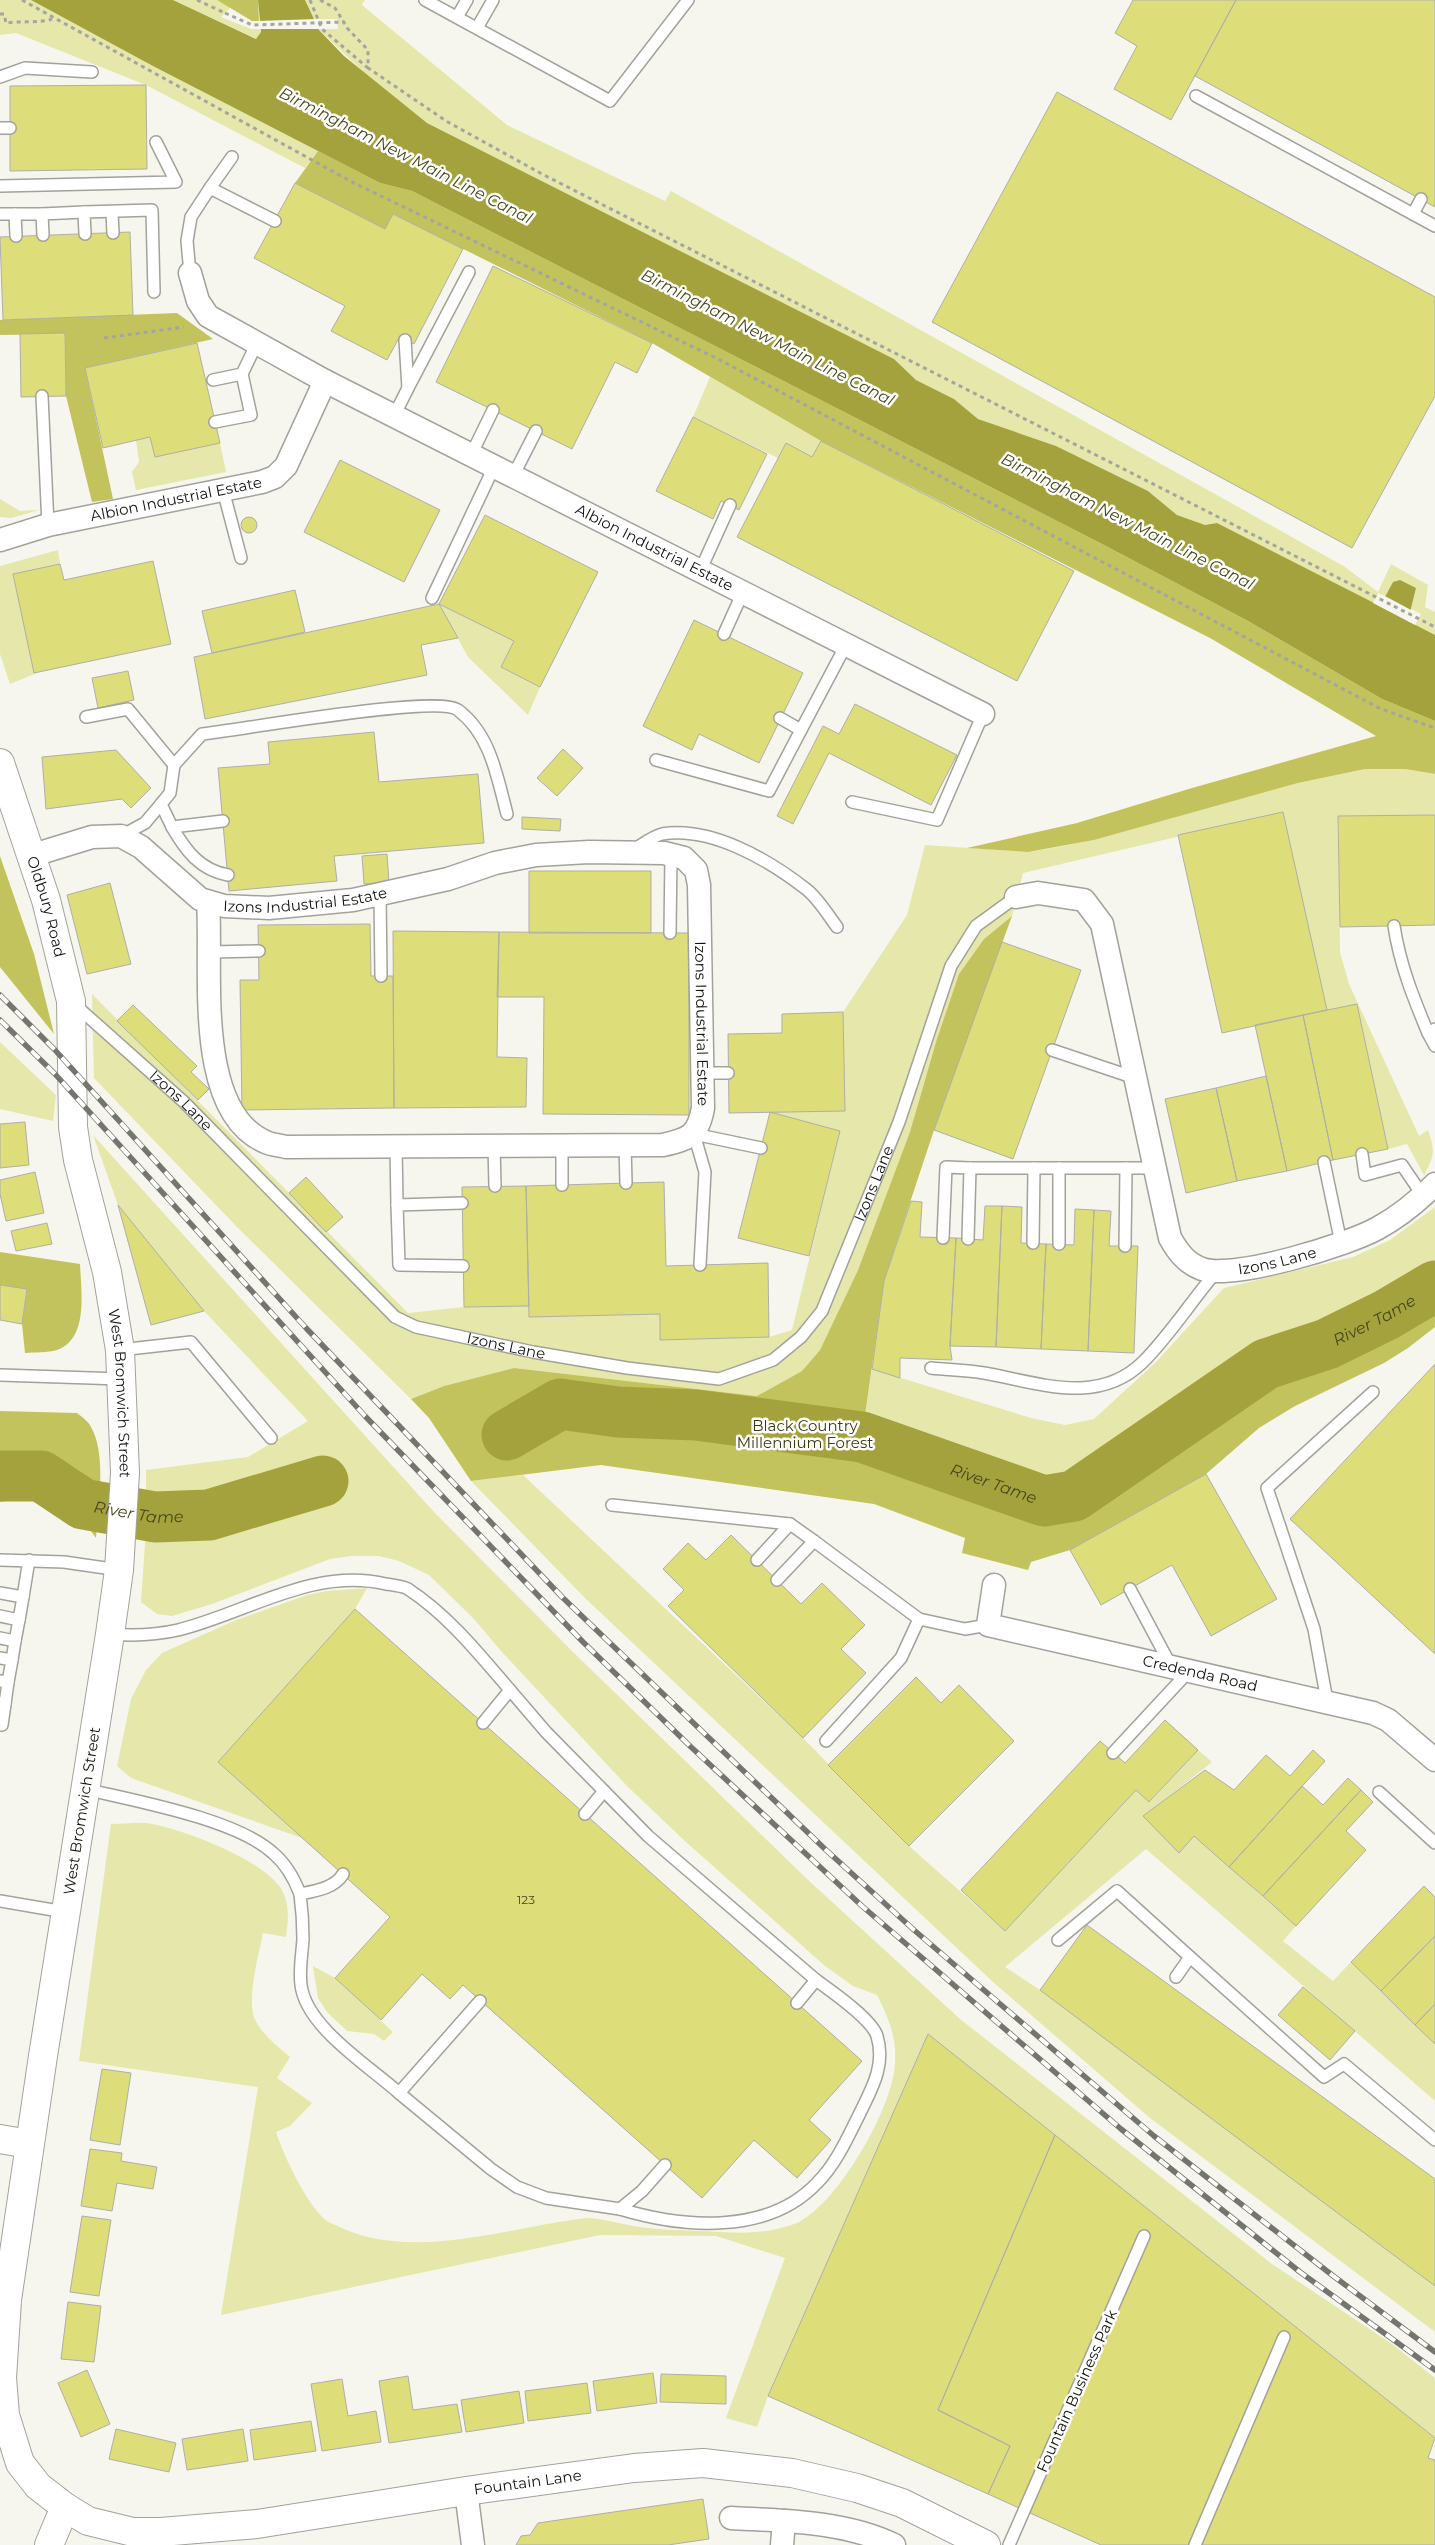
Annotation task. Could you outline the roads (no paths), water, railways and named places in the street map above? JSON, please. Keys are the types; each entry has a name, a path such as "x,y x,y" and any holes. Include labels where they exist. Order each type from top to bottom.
{"main road":[{"name":"Oldbury Road","path":"0,763 46,900 71,1001 73,1054"},
{"name":"West Bromwich Street","path":"65,2507 38,2486 20,2463 8,2431 2,2378 7,2300 29,2144 110,1634 123,1523 125,1473 120,1350 108,1272 78,1160 73,1127 73,1054"},
{"path":"0,2138 29,2144"},
{"name":"Fountain Lane","path":"65,2507 88,2521 110,2527 133,2532 161,2532 256,2524 466,2491 634,2468 703,2463 763,2469 826,2480 902,2503 986,2545"},
{"path":"49,2545 65,2507"}],"street":[{"name":"Albion Industrial Estate","path":"190,273 198,301 208,316 325,381 983,714"},
{"name":"Albion Industrial Estate","path":"0,540 48,525 262,482 276,477 286,466 325,381"},
{"path":"30,856 92,837 121,836"},
{"name":"Izons Industrial Estate","path":"121,836 141,847 200,899 224,906 270,908 353,900 448,879 495,863 536,855 629,852 671,855 684,858 696,870 699,885 703,1108 700,1122 694,1134 681,1141 663,1145 286,1146 267,1143 248,1130 232,1112 216,1073 209,997 208,902"},
{"name":"Izons Lane","path":"1016,898 1038,893 1084,900 1102,924 1170,1238 1181,1257 1203,1269 1227,1272 1320,1251 1377,1229 1416,1203 1429,1190"},
{"path":"988,1625 994,1585"},
{"name":"Credenda Road","path":"988,1625 1373,1713 1388,1720 1435,1760"},
{"path":"466,2491 473,2545"},
{"path":"731,2518 784,2521 843,2528 876,2536 894,2545"},
{"path":"782,2545 784,2521"}],"lane":[{"path":"425,0 440,4 457,18 610,101 688,0"},
{"path":"457,18 467,0"},
{"path":"477,28 493,0"},
{"path":"0,77 26,68 92,72"},
{"path":"1196,96 1435,226"},
{"path":"0,186 176,182 156,142"},
{"path":"190,273 188,240 191,217 232,157"},
{"path":"210,188 275,221"},
{"path":"1413,214 1421,199"},
{"path":"0,214 152,210 154,292"},
{"path":"84,212 85,234"},
{"path":"112,212 113,233"},
{"path":"15,214 16,236"},
{"path":"42,214 43,235"},
{"path":"394,416 469,272"},
{"path":"405,340 408,388"},
{"path":"215,422 251,414 242,374 257,343"},
{"path":"213,380 242,374"},
{"path":"42,396 48,525"},
{"path":"472,455 493,410"},
{"path":"432,598 504,471 536,431"},
{"path":"223,490 241,558"},
{"path":"700,571 730,505"},
{"path":"724,634 743,592"},
{"path":"656,760 769,791 846,645"},
{"path":"121,836 145,822 170,793 174,764 202,734 246,730 387,708 432,705 457,708 477,728 493,759 507,814"},
{"path":"86,717 128,709 174,764"},
{"path":"852,802 937,820 983,714"},
{"path":"780,718 802,730"},
{"path":"161,804 180,842 199,863 212,872 228,875"},
{"path":"172,827 223,821"},
{"path":"629,852 661,834 695,833 729,843 759,858 807,890 838,927"},
{"path":"670,933 671,855"},
{"path":"380,894 381,976"},
{"name":"Izons Lane","path":"71,1001 184,1102 395,1317 416,1327 533,1352 626,1368 719,1378 773,1360 801,1337 822,1311 899,1122 951,966 976,926 1016,898"},
{"path":"1394,926 1399,957 1432,1031 1435,1046"},
{"path":"210,952 258,951"},
{"path":"1052,1050 1135,1078"},
{"path":"702,1073 728,1073"},
{"path":"700,1265 704,1172 694,1134 761,1148"},
{"path":"625,1145 626,1183"},
{"path":"396,1146 399,1265 463,1266"},
{"path":"494,1146 495,1186"},
{"path":"562,1146 562,1185"},
{"path":"1362,1154 1366,1175 1402,1165 1429,1190"},
{"path":"1324,1162 1341,1243"},
{"path":"943,1238 946,1167 1155,1168"},
{"path":"968,1239 970,1168"},
{"path":"1033,1243 1034,1168"},
{"path":"1059,1168 1059,1244"},
{"path":"1125,1246 1126,1168"},
{"path":"398,1205 462,1203"},
{"path":"931,1368 984,1373 1022,1382 1056,1387 1085,1388 1114,1381 1142,1363 1217,1270"},
{"path":"120,1350 191,1342 271,1438"},
{"path":"0,1375 122,1378"},
{"path":"1327,1701 1314,1630 1267,1488 1373,1392"},
{"path":"612,1505 790,1524 919,1619 965,1630 988,1625"},
{"path":"757,1560 790,1524"},
{"path":"777,1580 814,1541"},
{"path":"0,1560 29,1560 119,1570"},
{"path":"0,1728 4,1682 12,1660 29,1560"},
{"path":"85,1789 214,1823 246,1836 273,1852 292,1874 300,1894 302,1919 300,1980 310,2012 321,2026 491,2169 517,2187 546,2198 620,2209 653,2219 723,2223 758,2218 786,2208 817,2184 838,2155 876,2081 880,2059 877,2035 853,2008 816,1980 648,1836 546,1732 460,1631 407,1588 378,1582 351,1580 320,1583 284,1592 178,1630 149,1635 110,1634"},
{"path":"1112,1752 1180,1668 1130,1589"},
{"path":"0,1593 23,1597"},
{"path":"0,1616 19,1620"},
{"path":"826,1741 901,1658 919,1619"},
{"path":"0,1638 15,1641"},
{"path":"0,1658 12,1660"},
{"path":"483,1723 510,1690"},
{"path":"585,1814 604,1791"},
{"path":"1379,1792 1433,1838"},
{"path":"300,1894 326,1887 339,1880 342,1874"},
{"path":"1058,1940 1117,1891 1324,2078 1344,2064 1435,2140"},
{"path":"0,1901 65,1912"},
{"path":"1176,1977 1190,1957"},
{"path":"797,2003 816,1980"},
{"path":"399,2093 480,2001"},
{"path":"620,2209 642,2191 664,2165"},
{"name":"Fountain Business Park","path":"1010,2545 1144,2236"},
{"path":"1194,2545 1284,2337"}],"water":[{"name":"Birmingham New Main Line Canal","path":"31,0 173,0 256,39 261,32 258,0 305,0 319,30 344,56 427,123 894,359 916,380 954,399 978,419 1056,446 1148,491 1177,515 1205,525 1217,523 1380,606 1393,582 1400,580 1416,588 1408,621 1435,635 1435,721 1382,699 1248,621 1102,544 412,191 380,183 153,66"}],"waterway":[{"name":"River Tame","path":"507,1435 560,1404 618,1412 696,1415 862,1437 1044,1501 1074,1496 1266,1364 1327,1344 1386,1315 1435,1286"},
{"name":"River Tame","path":"0,1476 41,1476 83,1504 155,1517 209,1515 323,1481"}],"railway":[{"path":"0,995 55,1050 306,1328 562,1597 826,1850 914,1930 1154,2136 1332,2275 1435,2352"},
{"path":"0,1020 55,1074 365,1416 583,1642 691,1747 862,1906 1121,2129 1300,2272 1435,2370"}],"park label":[{"name":"Black Country Millennium Forest","path":"805,1434"}]}
